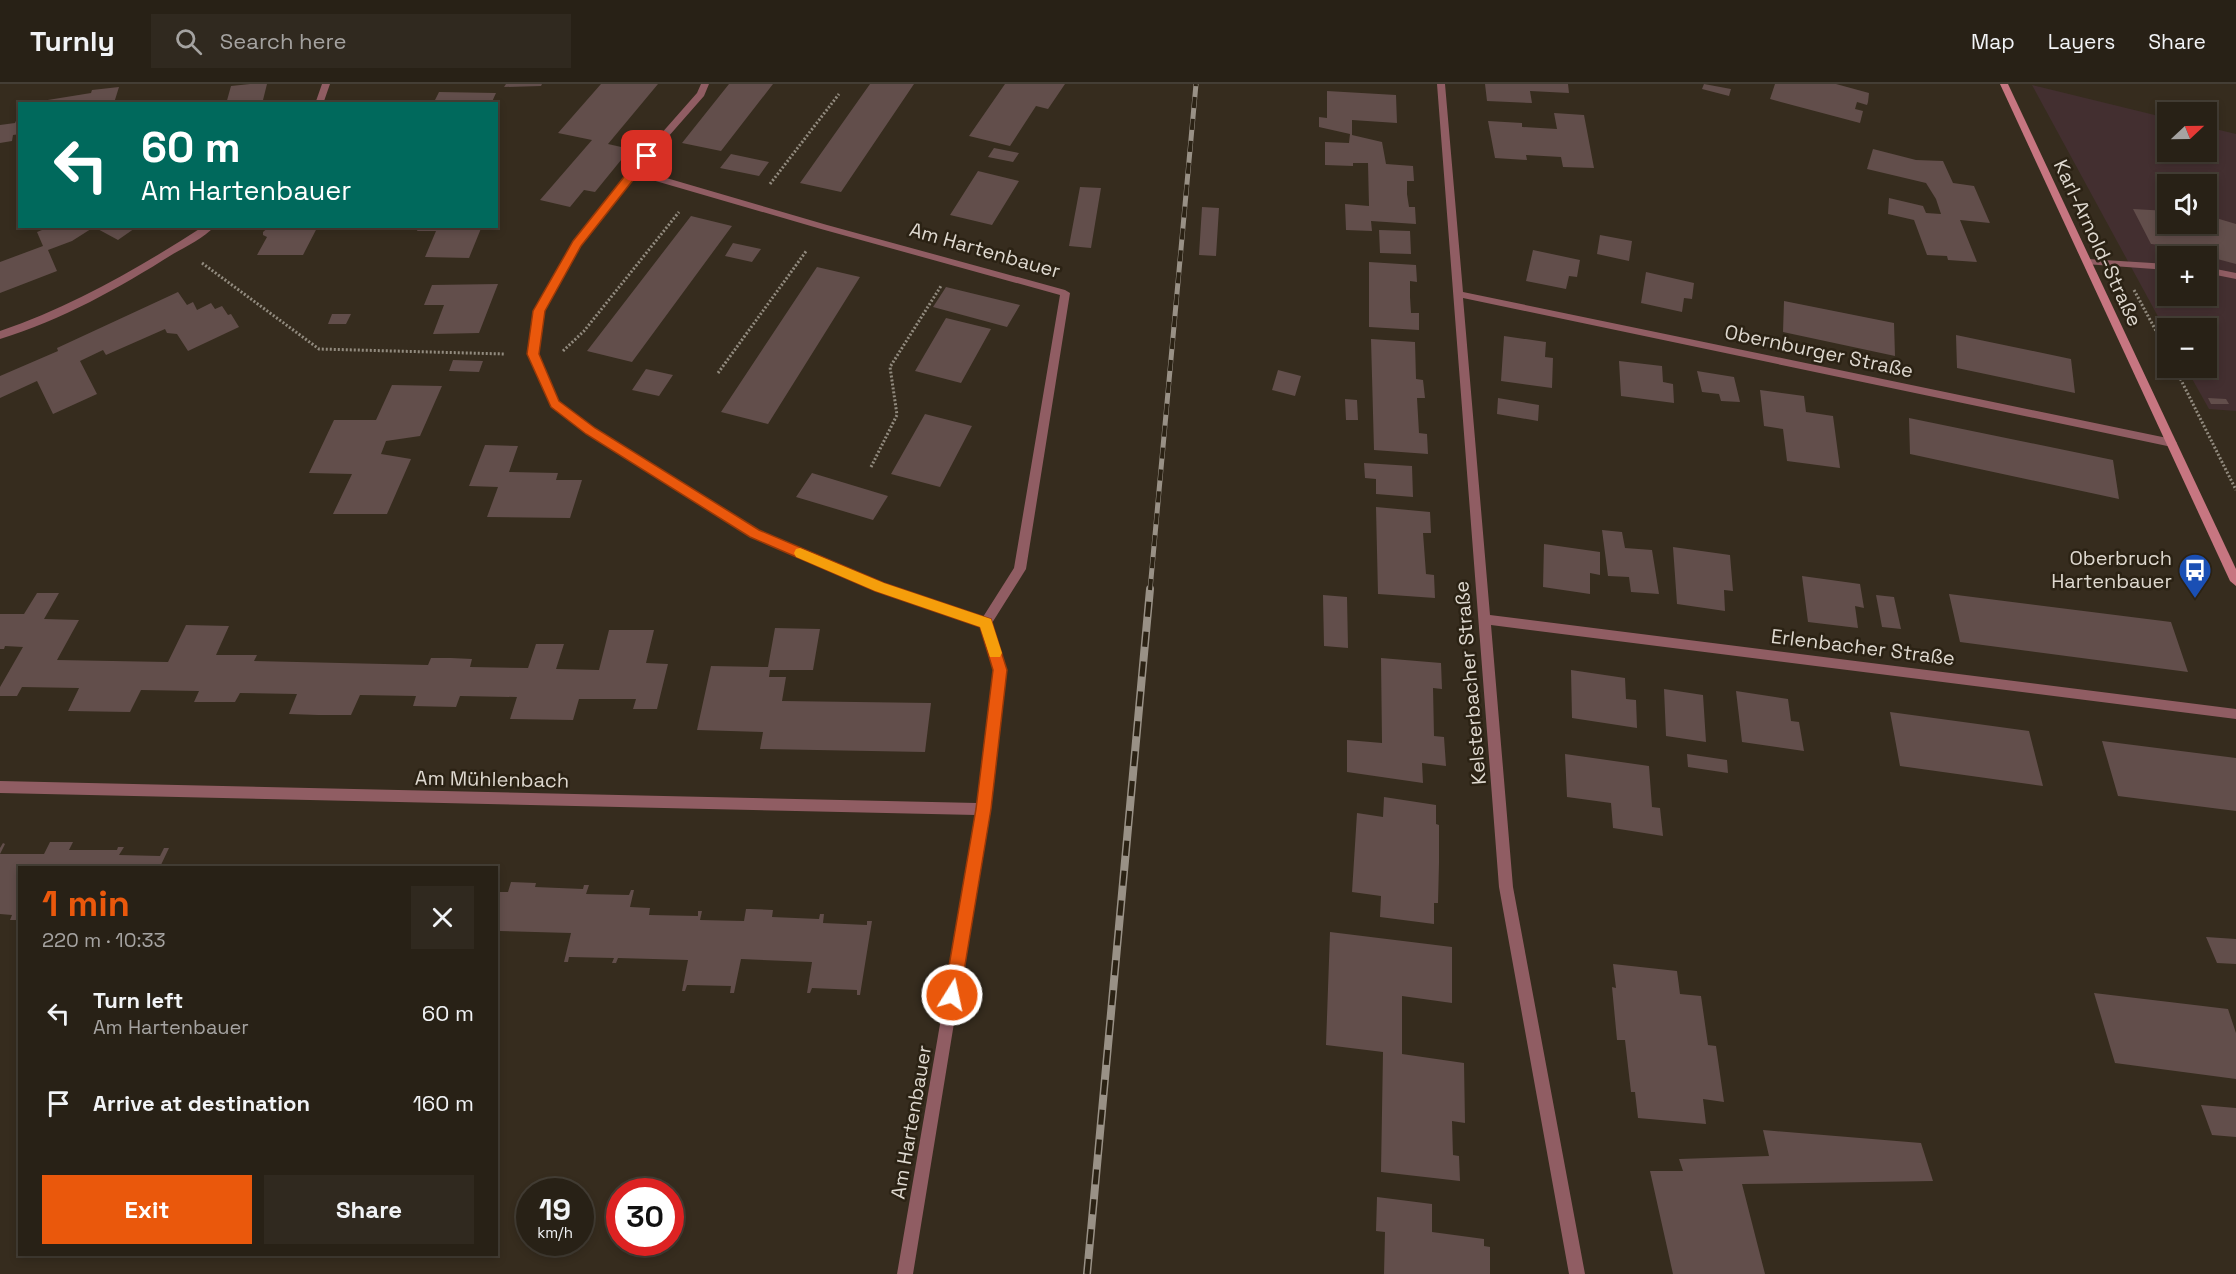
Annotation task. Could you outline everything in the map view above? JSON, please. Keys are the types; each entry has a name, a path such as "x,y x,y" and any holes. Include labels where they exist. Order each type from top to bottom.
{"main road":[{"name":"Karl-Arnold-Straße","path":"2004,84 2236,581"}],"street":[{"path":"320,102 326,84"},
{"path":"705,84 701,94 633,171 565,262 539,311 533,354 555,404 591,431 755,533 879,587 986,623"},
{"name":"Kelsterbacher Straße","path":"1441,84 1506,887 1577,1274"},
{"name":"Am Hartenbauer","path":"633,171 824,227 1065,293 1020,569 986,623 1000,670 983,809 905,1274"},
{"path":"0,335 41,322 152,264 208,228"},
{"path":"2088,262 2157,266"},
{"path":"2217,272 2236,276"},
{"name":"Obernburger Straße","path":"1458,294 2172,442"},
{"name":"Erlenbacher Straße","path":"1485,618 2236,714"},
{"name":"Am Mühlenbach","path":"0,787 983,809"}],"path":[{"path":"753,206 839,94"},
{"path":"540,374 584,332 696,190"},
{"path":"718,373 824,227"},
{"path":"179,247 319,349 533,354"},
{"path":"871,467 897,414 890,367 956,262"},
{"path":"2180,378 2236,490"}],"shaded area":[{"path":"2032,85 2157,116 2157,162 2217,162 2217,129 2236,134 2236,411 2209,409 2192,378 2217,378 2217,318 2159,318"}],"building":[{"path":"267,84 262,102 227,102 231,86"},
{"path":"506,84 542,84 541,86 504,87"},
{"path":"601,84 658,84 608,144 630,149 595,192 584,190 570,207 540,200 592,140 558,133"},
{"path":"729,84 773,84 721,151 682,143"},
{"path":"870,84 914,84 841,192 800,183"},
{"path":"1005,84 1065,84 1048,109 1036,106 1010,146 969,136"},
{"path":"1485,84 1568,84 1569,93 1530,91 1532,103 1487,101"},
{"path":"1704,84 1731,89 1729,96 1702,89"},
{"path":"1775,84 1836,84 1869,93 1868,102 1867,105 1857,102 1855,109 1863,111 1860,123 1770,99"},
{"path":"119,87 114,102 35,102 91,93 92,90"},
{"path":"1327,91 1396,95 1397,123 1352,120 1352,135 1382,142 1386,164 1413,166 1414,181 1407,181 1407,194 1409,207 1415,207 1416,224 1371,221 1372,231 1346,230 1345,204 1369,206 1368,163 1353,163 1353,166 1325,165 1325,142 1349,143 1350,134 1319,127 1319,117 1327,118"},
{"path":"439,92 496,93 492,102 434,102"},
{"path":"1554,113 1584,115 1594,168 1563,167 1561,157 1526,155 1527,160 1495,158 1488,121 1522,123 1522,127 1557,129"},
{"path":"18,116 18,134 13,135 12,141 0,143 0,125 15,123"},
{"path":"994,148 1019,153 1013,162 988,157"},
{"path":"1873,149 1916,160 1943,161 1953,183 1974,186 1990,223 1960,220 1977,262 1948,260 1947,256 1927,255 1914,220 1888,214 1889,198 1923,206 1926,213 1941,214 1936,199 1926,183 1867,169"},
{"path":"731,154 769,162 759,176 720,168"},
{"path":"978,171 1019,181 992,225 950,215"},
{"path":"1080,187 1101,188 1091,248 1069,246"},
{"path":"1202,207 1219,208 1216,256 1199,255"},
{"path":"2133,209 2157,210 2157,234 2217,234 2217,218 2236,224 2236,264 2217,259 2217,246 2151,244"},
{"path":"691,216 732,226 632,362 587,351"},
{"path":"47,228 92,228 72,241 48,250 57,271 0,293 0,262 43,246 37,232"},
{"path":"96,228 135,228 118,240"},
{"path":"268,228 317,228 303,255 257,255 267,237 263,235"},
{"path":"418,228 481,228 469,258 425,257 436,231 417,231"},
{"path":"1379,230 1410,231 1411,254 1380,253"},
{"path":"1600,235 1632,241 1629,261 1597,254"},
{"path":"733,243 761,249 752,262 725,256"},
{"path":"1533,250 1580,260 1577,277 1569,276 1566,289 1526,281"},
{"path":"1369,262 1416,265 1417,282 1410,281 1410,297 1411,313 1419,313 1419,330 1369,327"},
{"path":"817,267 860,277 768,424 721,412"},
{"path":"1646,272 1694,283 1692,299 1684,298 1682,312 1641,303"},
{"path":"498,284 479,333 433,334 444,305 424,305 432,285"},
{"path":"946,287 1020,305 1007,327 933,307"},
{"path":"178,292 187,305 193,302 197,310 211,303 215,309 222,306 228,315 231,314 239,327 188,351 177,334 167,333 165,329 106,355 103,350 80,361 97,394 53,414 37,381 0,398 0,376 58,351 57,348"},
{"path":"1784,301 1894,323 1895,356 1783,332"},
{"path":"332,314 351,314 346,324 328,324"},
{"path":"946,318 991,329 961,383 915,371"},
{"path":"1956,335 2071,359 2075,393 1957,368"},
{"path":"1504,336 1546,342 1545,357 1553,358 1552,388 1501,381"},
{"path":"1371,339 1415,342 1416,379 1423,380 1425,398 1417,398 1419,433 1427,434 1428,454 1374,450"},
{"path":"453,360 483,361 479,372 449,371"},
{"path":"1619,361 1662,366 1663,382 1673,384 1674,403 1621,396"},
{"path":"646,369 673,375 659,396 632,390"},
{"path":"1278,370 1301,376 1295,396 1272,390"},
{"path":"1697,371 1734,377 1740,402 1721,401 1719,394 1702,392"},
{"path":"392,385 442,386 420,436 386,441 381,454 411,459 387,514 333,514 352,474 309,473 334,420 376,420"},
{"path":"1760,390 1804,396 1806,412 1833,416 1840,468 1787,461 1783,429 1764,426"},
{"path":"1498,398 1539,405 1538,421 1497,414"},
{"path":"2208,398 2226,399 2229,404 2211,404"},
{"path":"1345,399 1357,400 1358,420 1346,420"},
{"path":"925,414 972,426 940,487 891,474"},
{"path":"1909,418 2113,460 2119,499 1910,454"},
{"path":"485,445 518,446 509,472 558,473 556,480 582,480 570,518 487,517 498,487 469,486"},
{"path":"1364,463 1412,466 1413,497 1376,494 1376,479 1365,478"},
{"path":"812,473 888,496 873,520 796,497"},
{"path":"1376,507 1430,512 1431,533 1423,533 1426,574 1434,575 1435,598 1378,594"},
{"path":"1602,530 1622,532 1625,548 1652,550 1659,594 1631,592 1629,577 1608,576"},
{"path":"1544,544 1600,552 1600,575 1590,573 1590,594 1543,587"},
{"path":"1673,547 1730,555 1733,591 1724,590 1725,611 1677,604"},
{"path":"1802,576 1860,584 1864,608 1855,606 1858,628 1808,622"},
{"path":"37,593 59,593 44,619 79,620 57,660 168,662 186,625 229,626 216,655 257,655 254,661 428,665 431,658 451,658 472,659 470,667 528,668 536,644 564,644 556,669 599,670 609,630 654,630 646,663 668,664 657,709 633,709 636,699 579,699 573,720 510,719 517,697 460,696 456,707 413,706 416,696 360,695 351,715 318,715 289,714 297,694 240,693 235,702 194,702 199,691 141,690 130,712 68,711 79,688 22,687 17,696 0,696 0,687 23,647 5,646 4,649 0,649 0,614 24,614"},
{"path":"1949,594 2171,622 2188,672 1960,642"},
{"path":"1323,595 1347,597 1348,648 1324,646"},
{"path":"1876,595 1894,597 1901,629 1882,627"},
{"path":"775,628 820,629 813,670 770,670 769,677 786,677 782,701 931,703 925,752 760,749 763,732 697,730 711,666 768,667"},
{"path":"1381,658 1441,663 1442,689 1433,688 1434,736 1444,737 1446,766 1422,763 1423,783 1347,772 1347,740 1382,743"},
{"path":"1571,670 1625,678 1626,699 1636,700 1637,728 1572,718"},
{"path":"1664,689 1703,695 1706,742 1666,736"},
{"path":"1736,691 1788,699 1791,721 1799,722 1804,751 1742,742"},
{"path":"1890,712 2029,731 2043,786 1900,766"},
{"path":"2102,741 2236,758 2236,811 2118,796"},
{"path":"1565,754 1649,766 1652,807 1660,808 1663,836 1613,828 1611,803 1567,797"},
{"path":"1687,754 1727,760 1728,773 1688,767"},
{"path":"1384,797 1436,805 1436,824 1439,825 1439,863 1438,903 1434,903 1434,924 1380,917 1381,896 1352,892 1357,813 1383,817"},
{"path":"50,842 73,842 69,850 117,850 118,847 124,847 119,855 160,856 164,848 169,848 160,866 18,866 18,916 16,920 10,920 12,915 0,914 0,854 44,854"},
{"path":"511,882 536,883 535,887 583,889 584,885 589,885 586,894 629,895 631,890 634,890 630,907 650,908 649,915 698,916 698,911 702,911 700,920 744,921 746,909 750,909 773,910 772,917 819,919 820,914 824,914 823,923 867,925 867,921 872,921 860,995 857,995 857,990 812,988 810,993 807,993 812,962 741,959 734,993 730,993 731,986 687,985 685,991 682,991 688,960 618,958 616,963 612,963 614,958 569,957 568,962 564,962 571,933 500,931 498,936 498,892 508,892"},
{"path":"1330,932 1452,947 1452,1003 1402,996 1402,1054 1464,1063 1465,1123 1452,1121 1453,1155 1459,1156 1460,1181 1381,1172 1383,1052 1326,1045"},
{"path":"2206,937 2236,939 2236,964 2217,963"},
{"path":"1613,964 1677,971 1680,994 1701,996 1708,1045 1716,1046 1724,1102 1703,1099 1706,1124 1638,1118 1635,1092 1631,1092 1625,1040 1617,1040 1612,987 1616,988"},
{"path":"2094,993 2228,1009 2236,1033 2236,1079 2115,1063"},
{"path":"2201,1105 2236,1108 2236,1137 2212,1135"},
{"path":"1763,1130 1921,1143 1933,1181 1742,1184 1765,1274 1673,1274 1650,1171 1683,1171 1679,1159 1769,1156"},
{"path":"1377,1197 1432,1204 1432,1232 1484,1239 1484,1246 1490,1247 1490,1274 1384,1274 1385,1232 1376,1231"}],"railway":[{"path":"1150,590 1196,84"},
{"path":"1087,1274 1150,589"}],"slow traffic":[{"path":"800,553 879,587 986,623 995,653"}],"place":[{"name":"Oberbruch Hartenbauer","path":"2195,599"}],"route":[{"path":"647,156 576,244 539,311 533,354 540,374 555,404 591,431 755,533 879,587 986,623 1000,670 983,809 952,995"}]}
